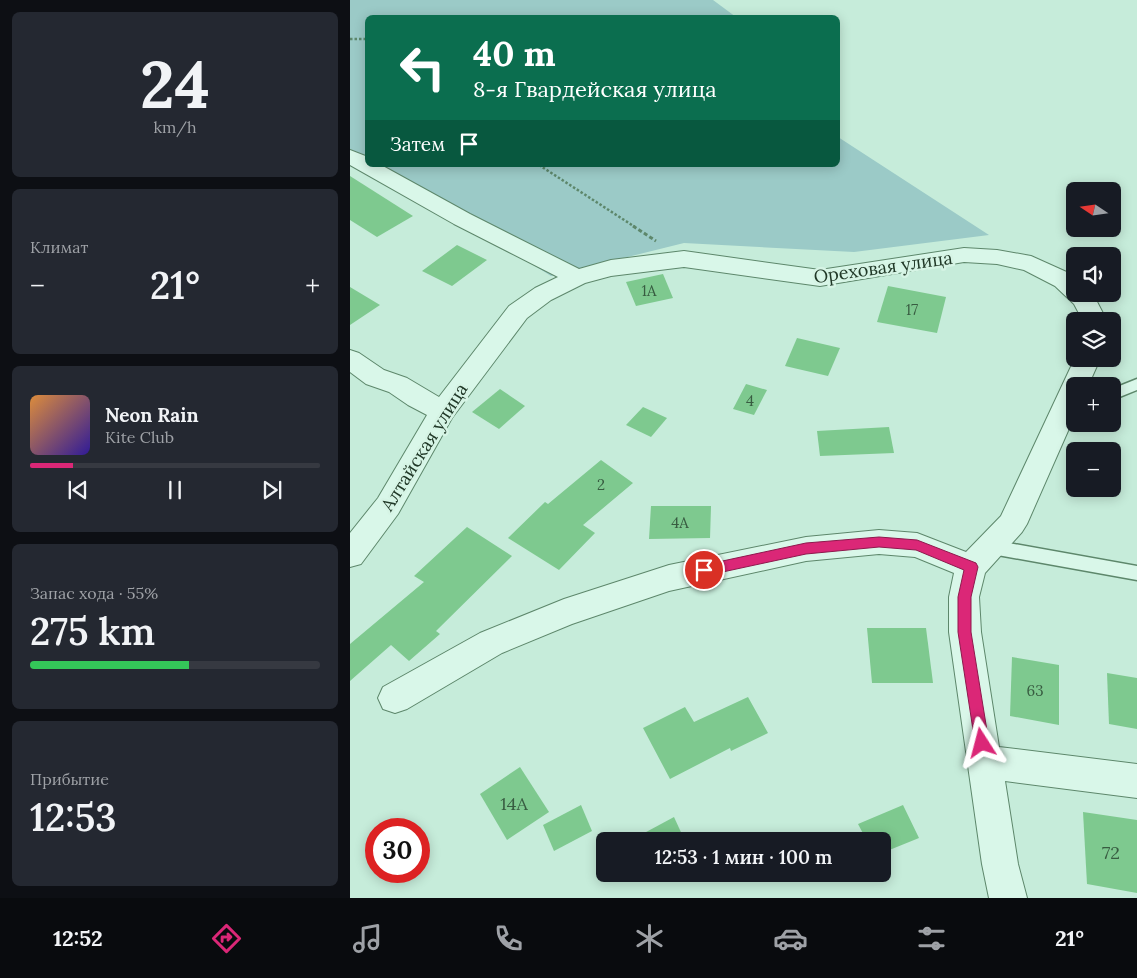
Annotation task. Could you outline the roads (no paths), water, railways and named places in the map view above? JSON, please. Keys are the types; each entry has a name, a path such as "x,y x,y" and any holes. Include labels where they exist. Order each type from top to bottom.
{"street":[{"path":"350,156 365,165"},
{"path":"368,167 401,187 497,238 577,277"},
{"name":"Ореховая улица","path":"684,259 800,277 820,278 964,255 997,257 1031,264 1066,283"},
{"name":"Алтайская улица","path":"350,555 388,506 442,411 518,312 543,294 577,277 611,268 684,259"},
{"path":"350,359 375,377 398,385 417,398 442,411"},
{"path":"1008,898 1000,864 965,632 964,597 982,557 1012,524 1066,413"},
{"path":"395,698 491,643 564,613 669,578 806,548 879,542 917,545 982,557"},
{"path":"985,762 1137,781"}],"lane":[{"path":"1121,391 1137,384"},
{"path":"982,557 1137,573"}]}
